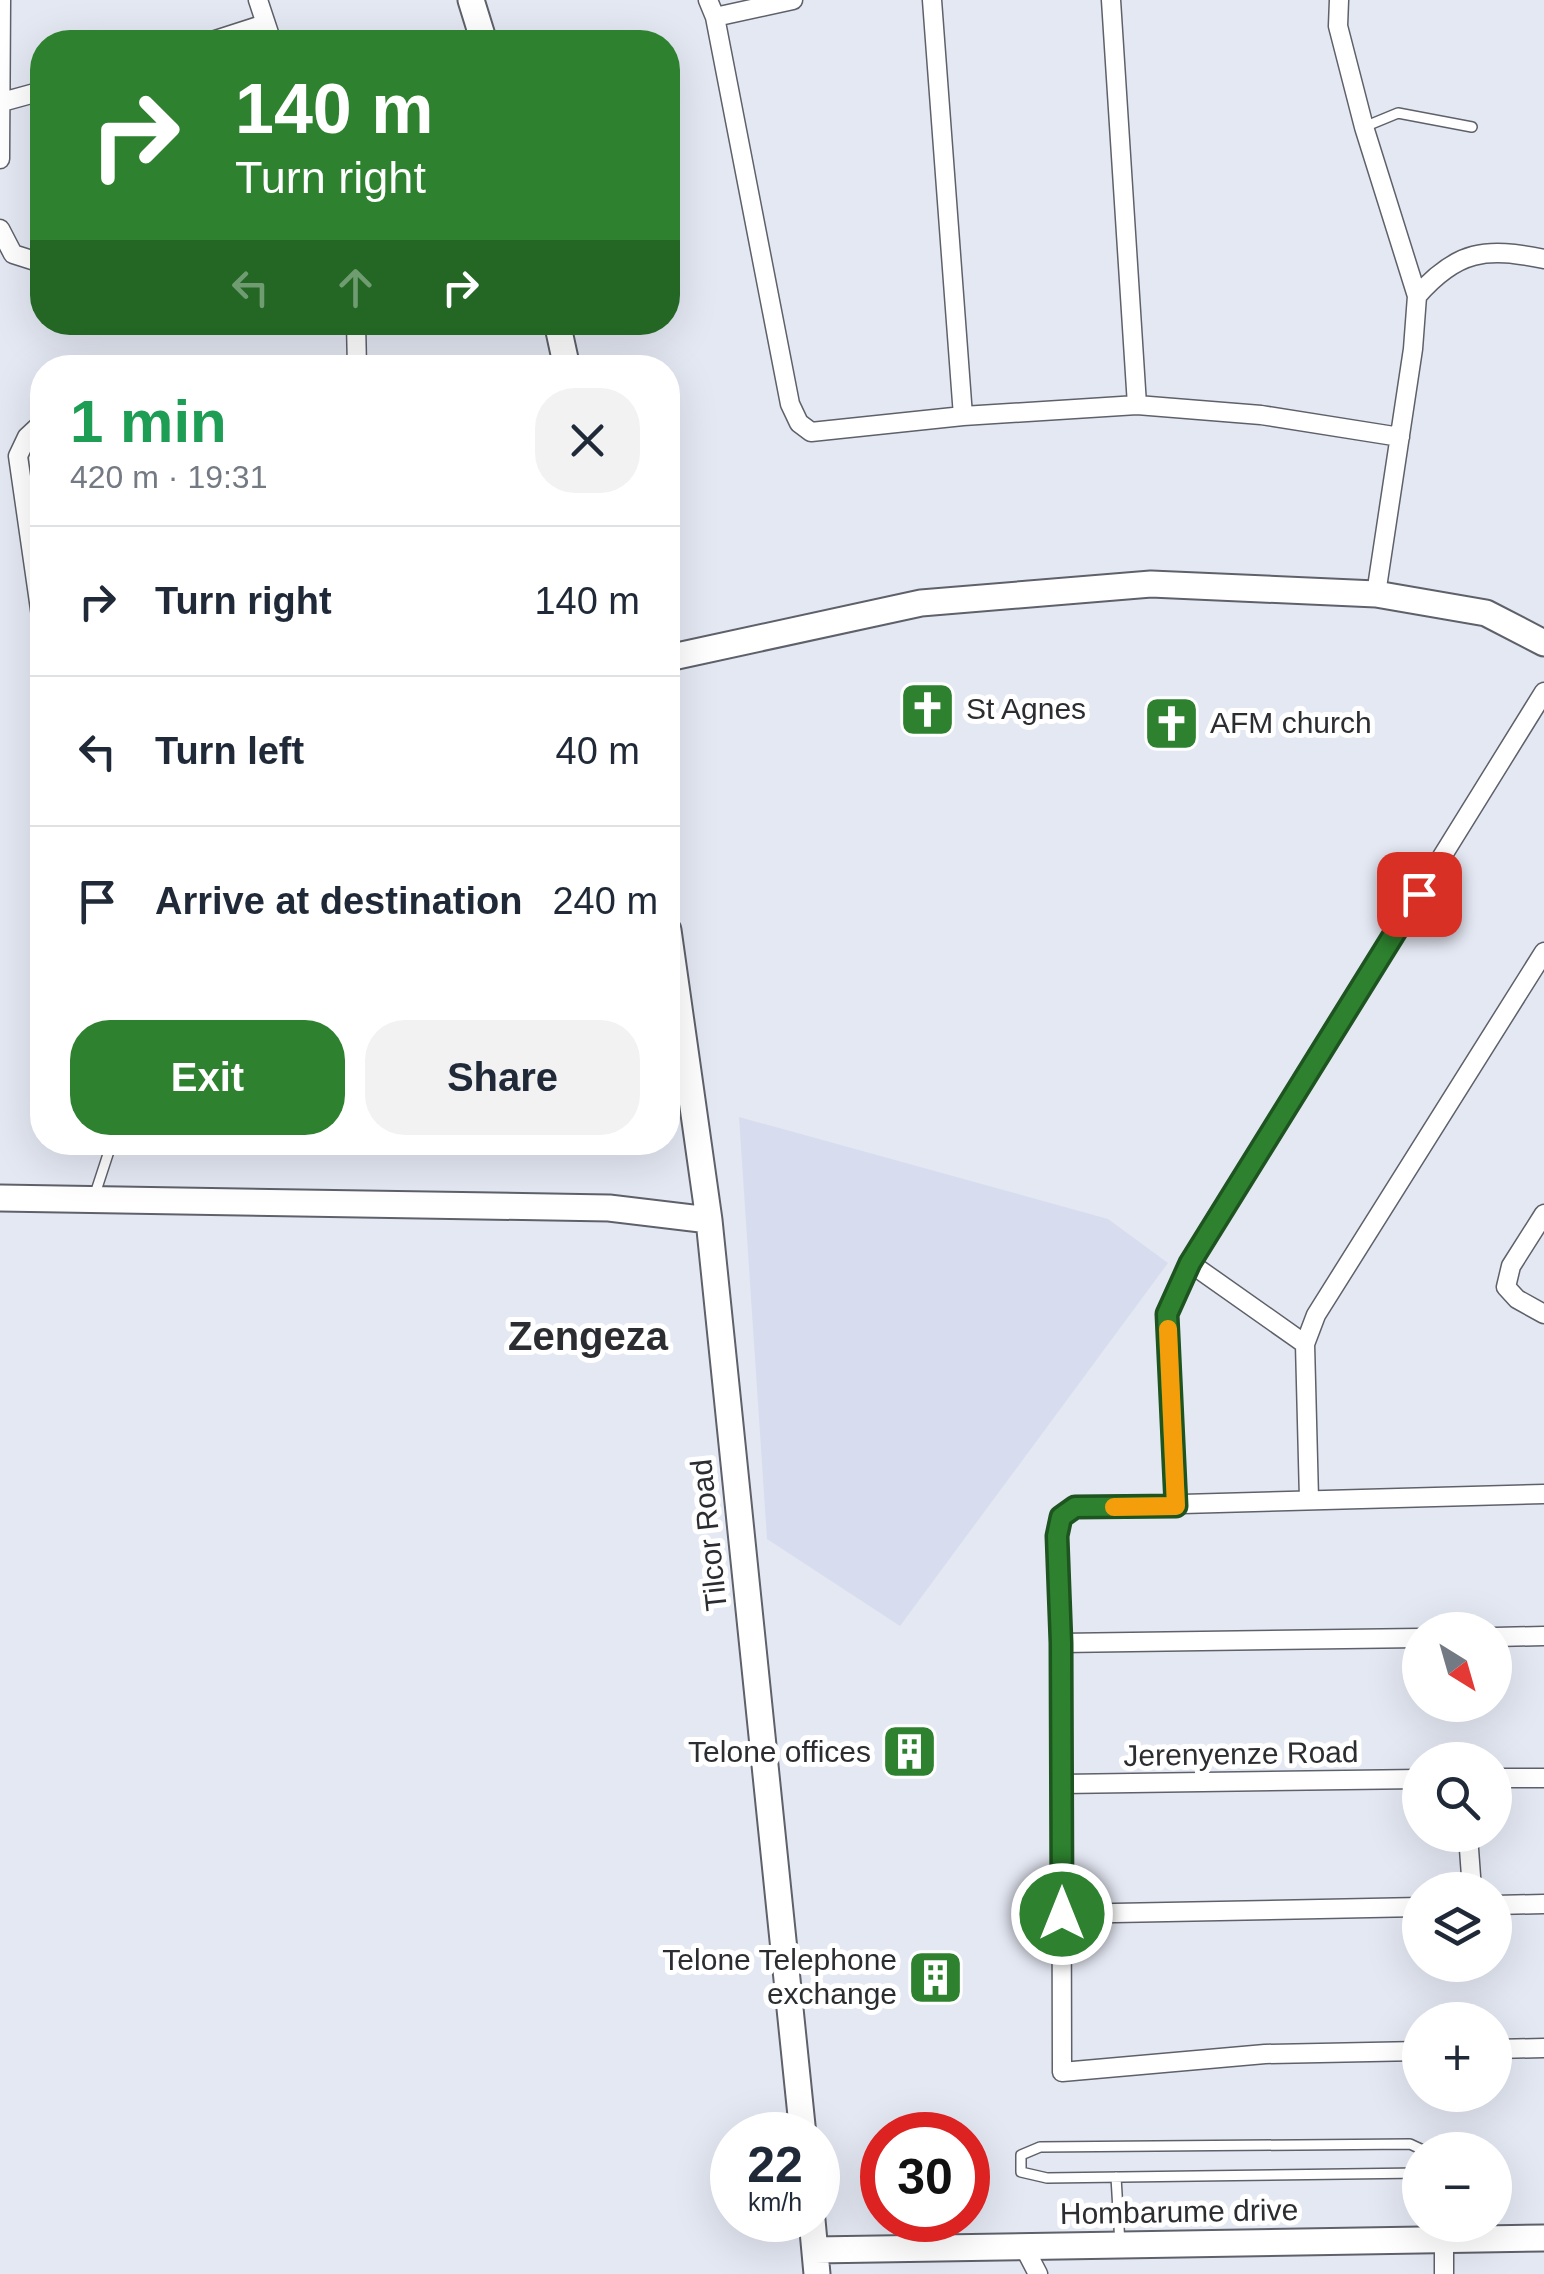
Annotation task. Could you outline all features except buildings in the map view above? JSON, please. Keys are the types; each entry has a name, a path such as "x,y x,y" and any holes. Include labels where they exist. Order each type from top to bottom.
{"street":[{"path":"0,159 1,0"},
{"path":"258,0 267,30"},
{"path":"471,0 480,30"},
{"path":"793,0 711,8 790,404 800,423 811,432 962,416 1137,405 1261,414 1400,436"},
{"path":"932,0 962,416"},
{"path":"1110,0 1137,405"},
{"path":"1340,0 1338,26 1364,127 1417,296 1376,594"},
{"path":"246,30 265,24"},
{"path":"2,102 30,94"},
{"path":"0,230 13,254 30,260"},
{"path":"1417,296 1438,272 1470,254 1544,258"},
{"path":"30,434 18,456 30,540"},
{"path":"680,655 921,603 1151,584 1376,594 1486,613 1544,642"},
{"path":"1176,1506 1167,1314 1190,1263 1544,692"},
{"path":"1309,1499 1305,1344 1316,1315 1544,952"},
{"name":"Tilcor Road","path":"680,1015 709,1220 801,2112"},
{"path":"0,1198 610,1208 709,1220"},
{"path":"1544,1214 1511,1266 1506,1287 1544,1314"},
{"path":"1190,1263 1305,1344"},
{"path":"1402,2050 1265,2054 1062,2072 1061,1643 1057,1536 1061,1517 1075,1507 1544,1494"},
{"path":"1512,1637 1544,1636"},
{"path":"1061,1643 1402,1638"},
{"path":"1512,1778 1544,1778"},
{"name":"Jerenyenze Road","path":"1062,1784 1402,1780"},
{"path":"1512,1905 1544,1904"},
{"path":"1062,1914 1402,1907"},
{"path":"1512,2049 1544,2048"},
{"name":"Hombarume drive","path":"816,2262 1024,2246 1402,2235"},
{"name":"Hombarume drive","path":"1512,2236 1544,2238"},
{"path":"1443,2242 1444,2274"},
{"path":"1024,2246 1038,2274"}],"lane":[{"path":"1364,127 1398,113 1472,128"},
{"path":"93,1200 108,1155"},
{"path":"1402,2144 1040,2147 1021,2156 1021,2172 1035,2177 1402,2174"},
{"path":"1116,2177 1120,2246"}],"shaded area":[{"path":"739,1117 1108,1219 1168,1263 900,1626 767,1539"}],"slow traffic":[{"path":"1114,1507 1176,1506 1168,1329"}],"place":[{"name":"St Agnes","path":"927,709"},
{"name":"AFM church","path":"1171,723"},
{"name":"Telone offices","path":"910,1752"},
{"name":"Telone Telephone exchange","path":"936,1977"}],"district":[{"name":"Zengeza","path":"588,1336"}],"route":[{"path":"1062,1914 1057,1536 1061,1517 1075,1507 1176,1506 1167,1314 1190,1263 1419,894"}]}
